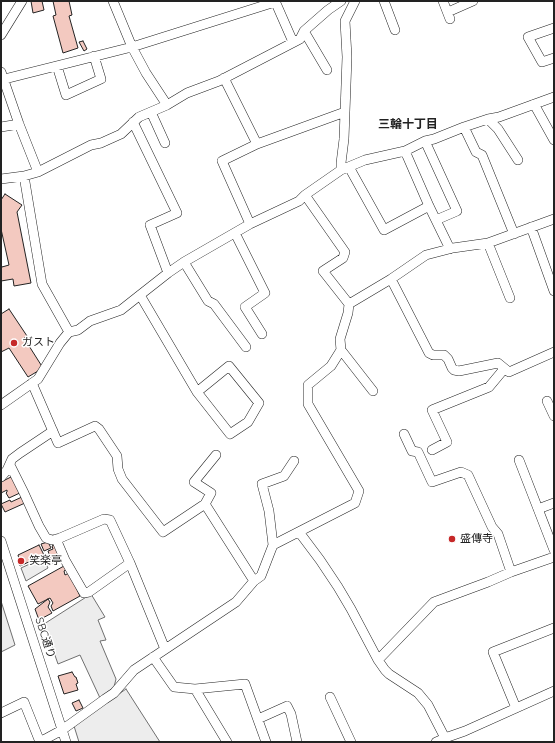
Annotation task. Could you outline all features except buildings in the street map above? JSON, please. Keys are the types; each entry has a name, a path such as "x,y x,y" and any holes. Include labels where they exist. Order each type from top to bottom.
{"street":[{"path":"1,36 22,1"},
{"path":"113,1 132,47 146,73 167,105"},
{"path":"1,179 24,176 38,172 91,145 101,143 121,134 139,117 167,105 187,92 224,78 300,39 304,31 341,1"},
{"path":"355,1 345,21 345,112 341,163 384,230 429,206"},
{"path":"384,1 395,30"},
{"path":"443,1 449,15 473,1"},
{"path":"38,172 2,77 57,66 132,47 275,2 294,42"},
{"path":"554,28 528,37 542,62 554,58"},
{"path":"304,31 327,70"},
{"path":"57,66 66,95 101,78 94,56"},
{"path":"224,78 257,144"},
{"path":"1,405 38,379 60,343 69,332 78,330 90,321 121,310 184,262 250,224 299,201 305,195 345,168 365,160 405,151 425,141 554,97"},
{"path":"534,104 554,140"},
{"path":"151,112 165,143"},
{"path":"250,224 222,161 257,144 345,112"},
{"path":"488,119 498,129 518,160"},
{"path":"133,122 177,213 150,225 168,273"},
{"path":"1,127 19,124"},
{"path":"464,127 476,152 482,155 514,234"},
{"path":"425,141 457,211 436,220"},
{"path":"405,151 450,249"},
{"path":"24,176 42,284 69,332"},
{"path":"305,195 345,252 343,258 323,271 349,304 348,313 340,339 342,350 373,392"},
{"path":"349,304 426,256 450,249 488,243 554,219"},
{"path":"531,227 554,291"},
{"path":"235,233 265,293 245,307 262,334"},
{"path":"488,243 510,298"},
{"path":"184,262 208,301 214,304 246,347"},
{"path":"390,279 429,353 433,355 444,355 454,370 459,371 498,363 509,372 554,352"},
{"path":"140,295 197,392 230,434 248,422 259,403 229,366 197,392"},
{"path":"273,545 355,503 359,491 308,404 308,385 331,366 342,350"},
{"path":"432,450 447,442 432,410 489,387 504,369"},
{"path":"32,383 58,443 95,426 99,429 117,456 118,469 122,479 164,532 205,504 211,493 194,482 216,455"},
{"path":"547,401 554,416"},
{"path":"1,477 7,470 12,459 53,431"},
{"path":"404,434 412,451 418,452 432,482 461,472 468,475 492,528 498,534 511,572"},
{"path":"519,460 554,550"},
{"path":"1,713 24,702 40,742 62,730 114,693 134,670 236,602 254,581 261,576 273,545 269,511 262,484 284,476 294,461"},
{"path":"10,465 46,538 52,540 56,539 104,519 110,520 130,563 165,649"},
{"path":"538,508 554,503"},
{"path":"205,504 254,581"},
{"path":"299,532 338,587 385,670 418,693 428,705 441,740 465,731 554,691"},
{"path":"56,539 65,560 84,593 88,592 130,563"},
{"name":"SBC通り","path":"1,541 66,742"},
{"path":"378,660 434,602 554,557"},
{"path":"516,708 493,652 554,628"},
{"path":"153,657 174,687 195,689 246,684 266,742"},
{"path":"195,689 227,742"},
{"path":"330,697 351,742"},
{"path":"258,719 288,706 297,742"}],"shaded area":[{"path":"43,558 48,568 26,581 21,568"},
{"path":"91,594 105,617 98,620 106,640 100,641 116,679 114,687 100,698 80,655 58,664 44,624"},
{"path":"1,601 15,645 1,652"},
{"path":"126,689 160,742 79,742 74,726"}],"place":[{"name":"ガスト","path":"14,343"},
{"name":"盛傳寺","path":"452,539"},
{"name":"笑楽亭","path":"21,561"}],"district":[{"name":"三輪十丁目","path":"408,124"}]}
